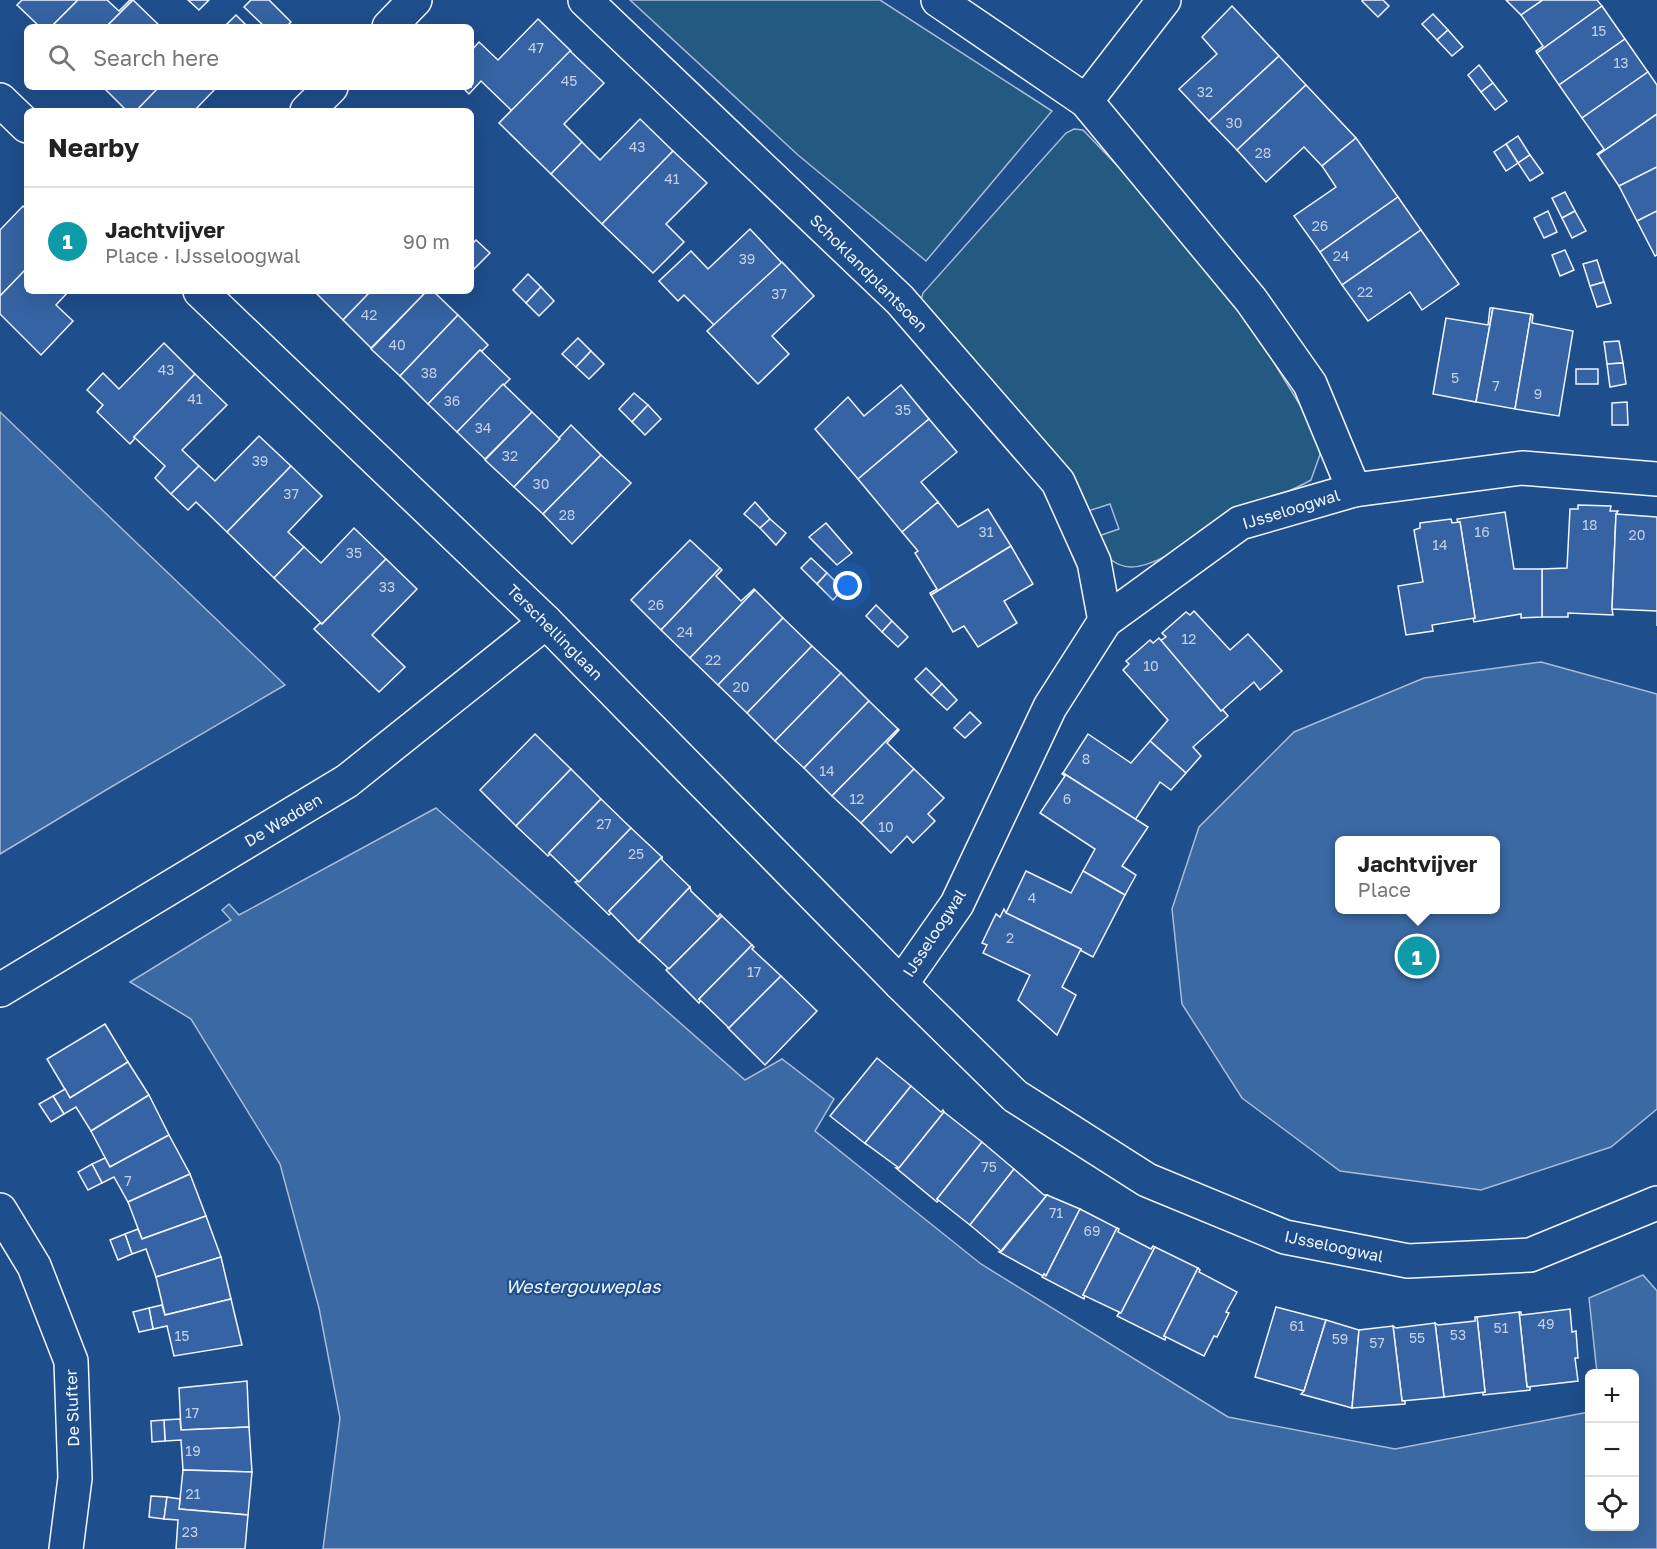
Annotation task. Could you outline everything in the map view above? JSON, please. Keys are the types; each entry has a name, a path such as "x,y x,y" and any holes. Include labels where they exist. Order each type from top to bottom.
{"street":[{"path":"392,24 415,0"},
{"name":"Schoklandplantsoen","path":"585,0 900,300 1058,482 1094,562 1105,621"},
{"path":"938,0 1086,101 1251,300 1310,384 1354,490"},
{"path":"1086,101 1164,0"},
{"path":"311,108 328,90"},
{"path":"0,100 24,123"},
{"name":"Terschellinglaan","path":"203,294 546,622 901,984"},
{"name":"IJsseloogwal","path":"1657,479 1522,468 1354,490 1240,523 1105,621 1050,707 957,904 901,984 1015,1096 1147,1180 1285,1237 1408,1261 1530,1255 1657,1203"},
{"name":"De Wadden","path":"0,990 347,781 546,622"},
{"name":"De Slufter","path":"0,1210 34,1266 71,1361 75,1478 66,1549"}],"shaded area":[{"path":"630,0 880,0 1052,111 926,261 798,155"},
{"path":"1074,129 1083,130 1184,235 1252,327 1323,446 1311,480 1228,518 1168,555 1131,567 1113,562 1093,538 1119,529 1110,504 1085,512 921,300 923,293 1066,133"}],"water":[{"path":"0,412 285,685 0,854"},
{"path":"1541,662 1657,694 1657,1109 1611,1147 1481,1190 1340,1171 1242,1098 1182,1004 1172,909 1199,827 1294,732 1424,678"},
{"name":"Westergouweplas","path":"436,808 745,1080 782,1059 834,1099 815,1131 981,1264 1228,1417 1395,1449 1585,1413 1585,1531 1639,1531 1639,1369 1597,1369 1589,1298 1643,1275 1657,1291 1657,1549 323,1549 340,1418 319,1308 280,1164 191,1019 130,982 231,920 222,910 229,904 239,915"}],"building":[{"path":"22,0 78,0 54,24 37,24 17,5"},
{"path":"78,0 107,0 119,11 130,0 133,0 109,24 54,24"},
{"path":"133,0 158,24 109,24"},
{"path":"188,0 209,0 199,10"},
{"path":"251,0 269,0 291,22 289,24 262,24 244,7"},
{"path":"1363,0 1383,0 1389,6 1378,17"},
{"path":"1506,0 1543,0 1521,15"},
{"path":"1543,0 1597,0 1602,6 1537,53 1536,51 1543,46 1521,15"},
{"path":"1232,6 1279,56 1209,121 1179,89 1217,54 1202,37"},
{"path":"1602,6 1625,39 1559,85 1537,53"},
{"path":"1433,14 1448,30 1437,40 1422,24"},
{"path":"236,15 245,24 227,24"},
{"path":"538,19 571,51 512,111 481,81 474,89 474,48 479,42 498,60"},
{"path":"1448,30 1463,47 1452,56 1437,40"},
{"path":"1625,39 1648,72 1582,118 1559,85"},
{"path":"570,51 604,83 564,124 582,142 551,174 499,123"},
{"path":"1279,56 1306,85 1237,150 1209,121"},
{"path":"1479,65 1493,83 1481,92 1468,75"},
{"path":"1648,72 1657,85 1657,114 1598,155 1604,149 1582,118"},
{"path":"1493,83 1507,101 1495,110 1481,92"},
{"path":"1306,85 1356,138 1322,166 1304,147 1266,182 1237,150"},
{"path":"106,90 156,90 139,108 124,108"},
{"path":"156,90 214,90 197,108 139,108"},
{"path":"1657,114 1657,167 1619,186 1598,155"},
{"path":"640,119 673,151 602,224 551,174 582,142 600,160"},
{"path":"1518,136 1530,155 1518,163 1506,144"},
{"path":"1356,138 1398,197 1320,252 1294,216 1336,187 1322,166"},
{"path":"1506,144 1518,163 1506,171 1494,152"},
{"path":"673,151 707,183 666,224 684,242 653,273 602,224"},
{"path":"1530,155 1543,173 1530,181 1518,163"},
{"path":"1657,167 1657,211 1637,221 1619,186"},
{"path":"1565,192 1575,211 1562,218 1552,198"},
{"path":"1398,197 1421,230 1342,285 1320,252"},
{"path":"24,207 24,271 0,296 0,230"},
{"path":"1548,211 1557,232 1544,238 1534,218"},
{"path":"1575,211 1586,231 1572,238 1562,218"},
{"path":"1657,211 1657,255 1655,256 1637,221"},
{"path":"750,229 782,263 715,326 684,295 678,301 659,281 691,251 708,269"},
{"path":"1421,230 1459,284 1422,310 1410,292 1368,321 1342,285"},
{"path":"476,240 490,253 474,269 474,242"},
{"path":"1565,250 1574,270 1560,276 1552,255"},
{"path":"1597,260 1604,282 1590,286 1583,264"},
{"path":"782,262 814,296 772,336 789,354 758,384 707,331"},
{"path":"24,271 24,294 66,294 56,305 73,321 41,355 0,314 0,296"},
{"path":"528,274 541,287 526,303 513,290"},
{"path":"1604,282 1611,303 1597,307 1590,286"},
{"path":"541,287 554,301 539,316 526,303"},
{"path":"317,294 368,294 343,320"},
{"path":"368,294 424,294 371,348 343,320"},
{"path":"424,294 436,294 458,315 400,376 371,349"},
{"path":"1490,308 1493,308 1476,402 1433,394 1446,318 1488,325"},
{"path":"1493,308 1531,314 1515,409 1476,402"},
{"path":"1531,314 1533,315 1532,323 1573,331 1559,416 1515,409"},
{"path":"458,315 488,345 482,351 480,350 428,404 400,376"},
{"path":"578,338 591,351 576,367 562,354"},
{"path":"1619,341 1623,363 1607,364 1604,342"},
{"path":"164,343 195,374 134,437 136,437 130,444 97,412 103,405 87,390 103,373 119,389"},
{"path":"480,350 510,379 457,432 428,404"},
{"path":"591,351 604,364 589,379 576,367"},
{"path":"1623,363 1626,384 1610,387 1607,364"},
{"path":"1576,369 1598,369 1598,384 1576,384"},
{"path":"195,374 227,405 182,450 199,466 171,494 155,478 165,466 134,437"},
{"path":"503,384 532,412 485,459 457,432"},
{"path":"901,385 929,419 858,479 815,429 848,397 864,416"},
{"path":"634,393 648,405 632,422 619,409"},
{"path":"1627,402 1628,425 1612,425 1612,403"},
{"path":"648,405 661,419 645,435 632,422"},
{"path":"532,412 560,439 514,487 485,460"},
{"path":"929,419 957,452 921,482 938,502 902,532 858,479"},
{"path":"571,425 601,455 543,514 514,487"},
{"path":"259,436 291,466 227,532 196,502 188,510 171,494 199,466 215,481"},
{"path":"601,455 631,483 572,544 543,514"},
{"path":"291,466 322,496 288,532 304,547 274,578 227,532"},
{"path":"755,502 770,519 760,528 744,514"},
{"path":"938,502 958,527 988,509 1011,546 931,595 930,593 937,589 915,553 918,551 902,532"},
{"path":"1578,505 1611,506 1610,511 1618,511 1616,514 1613,615 1568,613 1568,617 1542,617 1542,569 1567,568 1570,509 1578,509"},
{"path":"1505,512 1514,569 1542,569 1542,617 1521,618 1521,614 1474,622 1460,522 1458,523 1457,519"},
{"path":"1616,514 1657,517 1657,611 1612,609"},
{"path":"770,519 786,533 776,545 760,528"},
{"path":"1451,519 1452,523 1460,522 1475,618 1432,625 1433,631 1406,635 1398,586 1423,582 1414,530 1420,528 1420,523"},
{"path":"826,523 852,553 837,565 809,537"},
{"path":"354,528 386,559 322,624 274,578 304,547 321,563"},
{"path":"690,540 720,568 661,630 631,600"},
{"path":"1011,546 1033,584 1004,601 1017,623 978,647 964,626 953,632 931,595"},
{"path":"811,558 827,573 817,584 801,568"},
{"path":"386,559 417,589 372,635 405,667 379,692 314,629 320,623 322,624"},
{"path":"720,568 722,570 716,576 741,601 755,590 690,658 661,630"},
{"path":"827,573 843,589 833,600 817,584"},
{"path":"755,590 783,618 718,685 690,658"},
{"path":"876,605 892,621 882,632 866,616"},
{"path":"1194,611 1230,650 1248,634 1282,671 1260,690 1254,682 1221,711 1160,641 1166,637 1162,633 1186,612 1190,615"},
{"path":"783,618 812,646 747,713 718,685"},
{"path":"892,621 908,637 898,647 882,632"},
{"path":"1159,638 1221,711 1223,710 1228,716 1193,747 1201,756 1186,773 1150,741 1168,720 1123,670 1129,664 1126,661 1150,640 1153,643"},
{"path":"812,646 841,673 775,741 747,713"},
{"path":"926,668 942,684 931,695 915,679"},
{"path":"841,673 869,701 804,768 775,741"},
{"path":"942,684 957,700 947,710 931,695"},
{"path":"869,701 898,729 832,796 804,768"},
{"path":"970,712 981,723 965,738 954,728"},
{"path":"898,729 887,743 914,769 861,823 832,796"},
{"path":"535,734 571,769 516,826 480,790"},
{"path":"1088,734 1131,763 1150,741 1186,773 1171,790 1160,782 1135,820 1063,773"},
{"path":"571,769 601,799 548,856 516,826"},
{"path":"914,769 944,798 928,814 935,821 913,843 907,836 891,853 861,823"},
{"path":"1063,773 1148,827 1122,866 1136,875 1125,895 1083,871 1095,849 1040,813 1065,776"},
{"path":"601,799 631,828 579,882 549,853"},
{"path":"631,828 662,857 609,911 611,913 609,915 575,882 579,882"},
{"path":"662,857 662,860 690,887 639,941 640,943 609,911"},
{"path":"1026,871 1071,893 1083,871 1125,895 1093,957 1006,913"},
{"path":"690,887 691,891 718,917 720,914 722,916 669,969 639,941"},
{"path":"1004,909 1006,913 1081,949 1062,987 1076,995 1057,1035 1018,1000 1030,975 983,953 987,945 982,943 996,914 1000,917"},
{"path":"722,916 752,945 699,999 701,1000 699,1003 666,970"},
{"path":"752,945 754,947 752,949 781,976 729,1028 699,999"},
{"path":"781,976 817,1011 765,1065 727,1027 729,1028"},
{"path":"105,1024 128,1062 70,1098 47,1059"},
{"path":"877,1058 911,1086 865,1143 867,1145 830,1116"},
{"path":"128,1062 149,1095 91,1131 76,1107 64,1114 53,1096 65,1089 70,1098"},
{"path":"911,1086 941,1112 943,1110 944,1112 899,1168 865,1143"},
{"path":"149,1095 169,1135 110,1167 91,1131"},
{"path":"53,1096 64,1114 51,1122 39,1104"},
{"path":"944,1112 982,1142 937,1199 939,1200 937,1202 896,1168 899,1168"},
{"path":"169,1135 190,1174 128,1202 114,1177 102,1183 92,1164 105,1158 110,1167"},
{"path":"982,1142 1014,1169 970,1225 937,1199"},
{"path":"92,1164 102,1183 88,1190 78,1172"},
{"path":"1014,1169 1044,1195 1047,1195 1001,1251 970,1225"},
{"path":"190,1174 206,1216 142,1239 128,1202"},
{"path":"1047,1195 1080,1209 1046,1276 1044,1274 1043,1276 999,1252"},
{"path":"1080,1209 1117,1228 1083,1295 1085,1295 1084,1299 1042,1277 1044,1274 1046,1276"},
{"path":"206,1216 221,1257 156,1277 146,1249 132,1254 125,1234 138,1229 142,1239"},
{"path":"1117,1228 1118,1232 1151,1249 1155,1247 1121,1313 1083,1295"},
{"path":"125,1234 132,1254 118,1260 110,1240"},
{"path":"1155,1247 1198,1268 1164,1336 1166,1336 1165,1340 1117,1316 1121,1313"},
{"path":"221,1257 231,1299 165,1315 156,1277"},
{"path":"1198,1268 1199,1272 1237,1292 1226,1312 1229,1313 1217,1337 1214,1336 1204,1356 1164,1336"},
{"path":"231,1299 242,1345 174,1356 167,1326 153,1329 149,1308 162,1305 165,1315"},
{"path":"1276,1307 1326,1320 1304,1391 1255,1377"},
{"path":"149,1308 153,1329 139,1332 133,1312"},
{"path":"1570,1309 1572,1332 1576,1331 1578,1358 1575,1358 1578,1381 1527,1387 1519,1312 1521,1315"},
{"path":"1519,1312 1527,1387 1530,1387 1530,1390 1483,1395 1485,1392 1477,1317"},
{"path":"1477,1317 1485,1392 1444,1397 1435,1323 1438,1325 1475,1321"},
{"path":"1326,1320 1359,1330 1352,1408 1301,1394 1304,1391"},
{"path":"1435,1323 1444,1397 1402,1401 1393,1326 1396,1328"},
{"path":"1393,1326 1402,1401 1405,1401 1405,1404 1352,1408 1359,1330"},
{"path":"247,1381 249,1427 181,1430 179,1388"},
{"path":"180,1419 181,1430 249,1427 252,1472 183,1470 181,1440 165,1441 164,1420"},
{"path":"164,1420 165,1441 152,1442 151,1421"},
{"path":"183,1470 252,1472 248,1515 179,1509"},
{"path":"151,1496 167,1497 164,1519 149,1517"},
{"path":"167,1497 180,1499 179,1509 248,1515 245,1549 176,1549 178,1520 164,1519"}],"place":[{"name":"Jachtvijver","path":"1417,956"}]}
